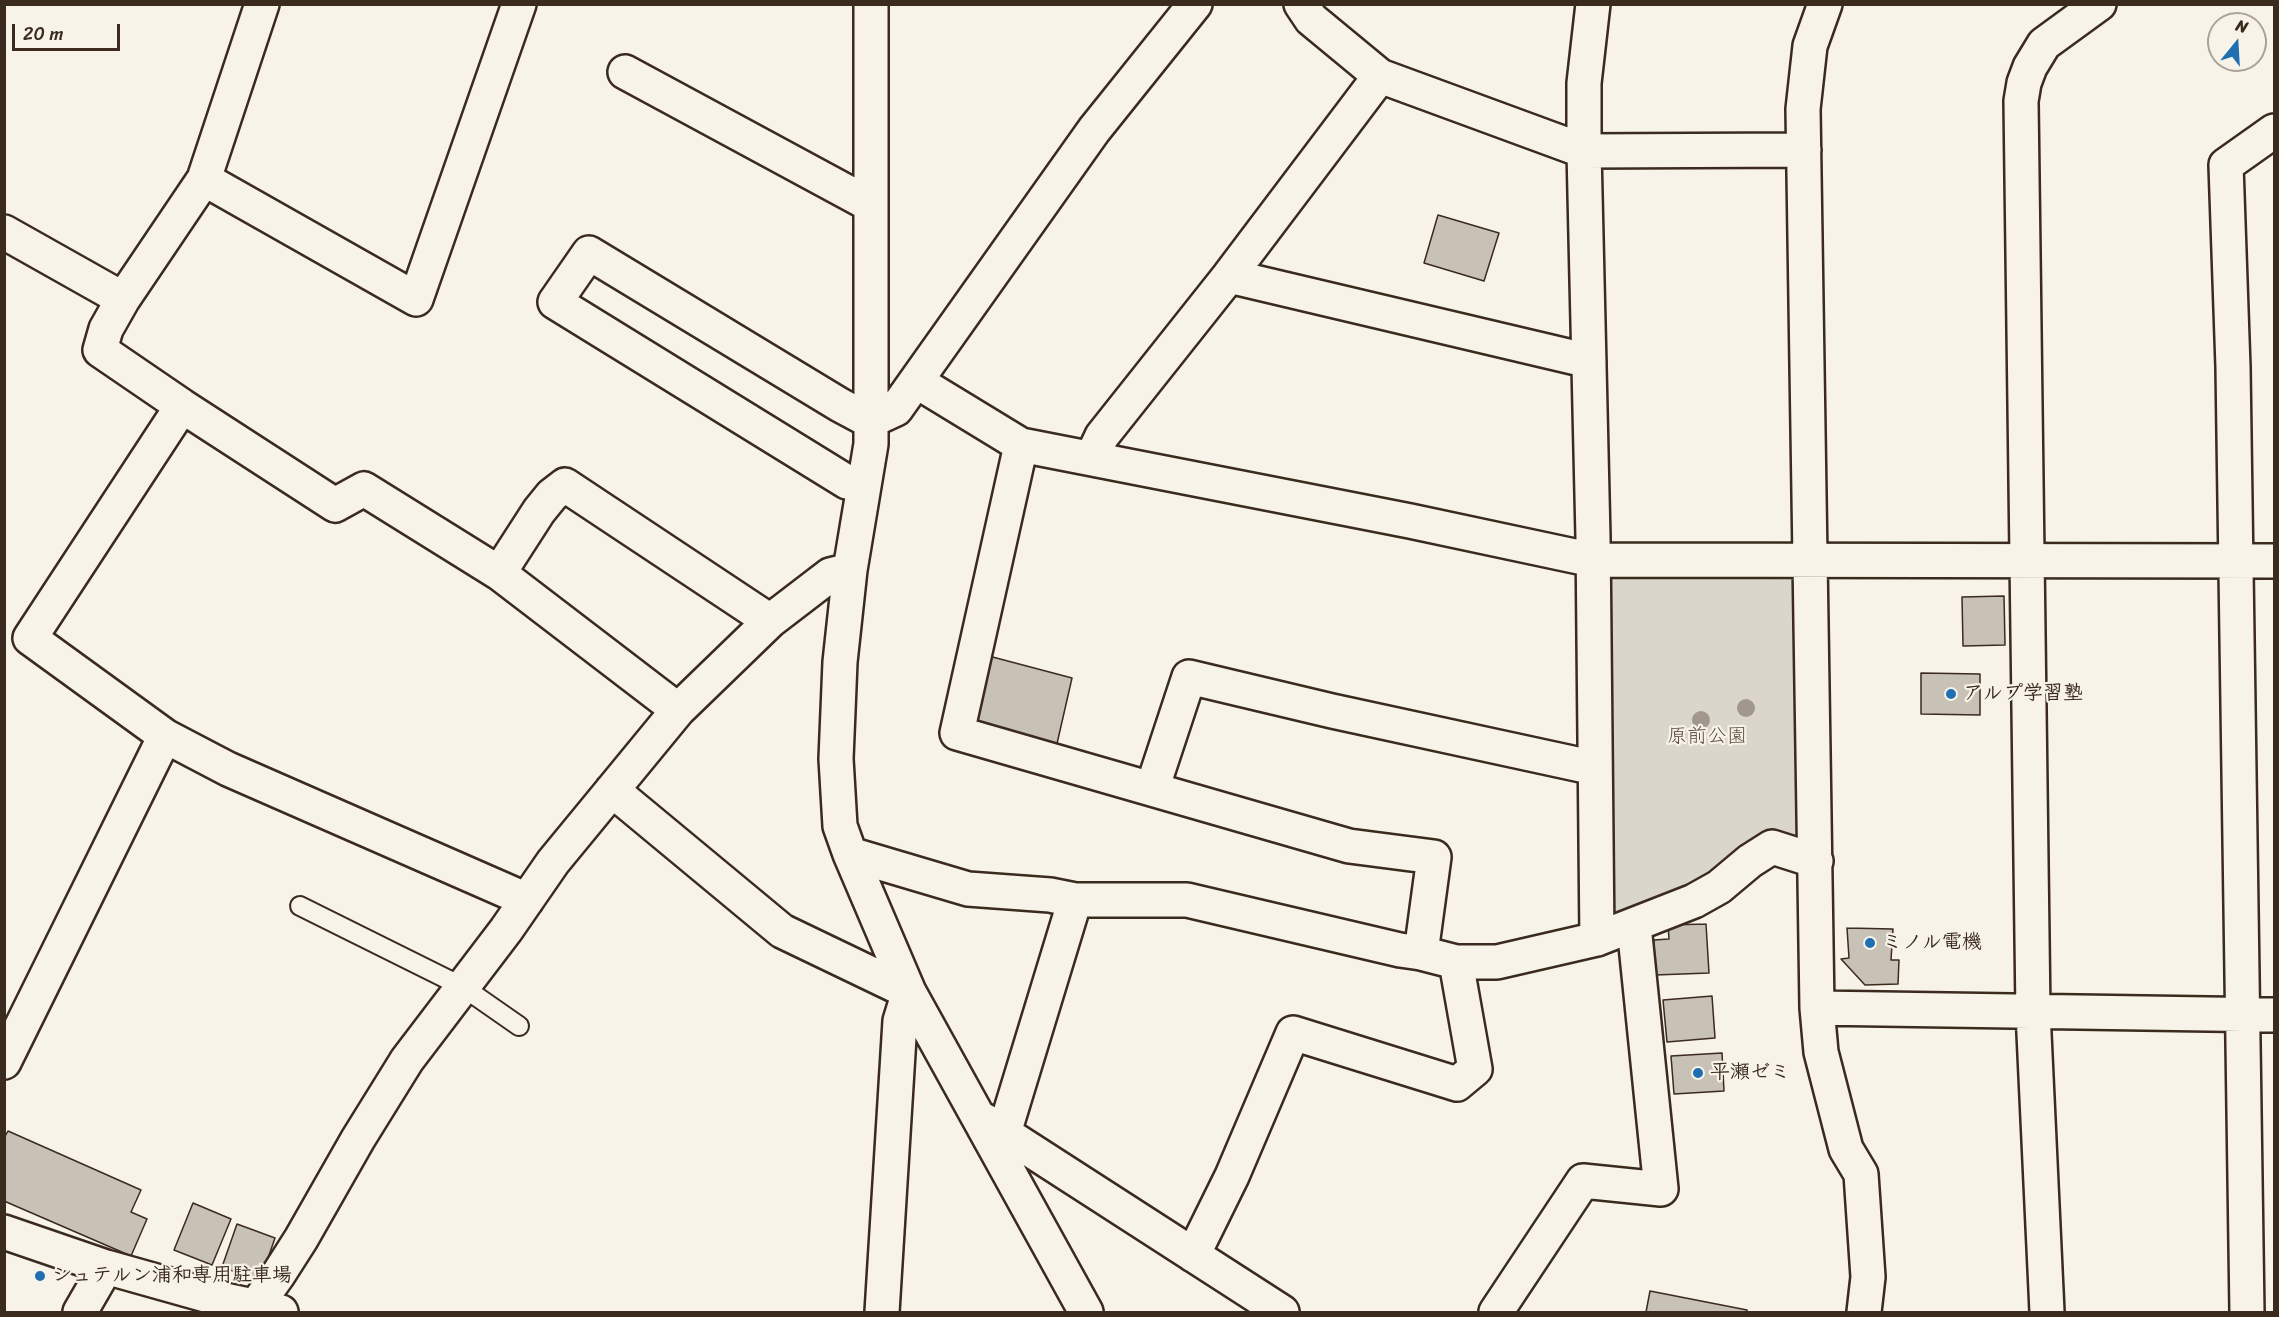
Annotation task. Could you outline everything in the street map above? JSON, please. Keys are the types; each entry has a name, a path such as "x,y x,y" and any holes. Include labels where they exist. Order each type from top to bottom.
{"street":[{"path":"262,4 204,179 123,299 106,329 100,350 334,505 364,489 499,573 678,710"},
{"path":"204,179 416,299 519,4"},
{"path":"871,4 871,444 850,570 840,662 836,759 840,826 909,992 992,1125 1086,1312"},
{"path":"870,421 896,409 1094,130 1195,4"},
{"path":"1300,4 1311,19 1380,76 1584,151 1804,150"},
{"path":"1593,4 1584,83 1584,151 1593,560 1597,939"},
{"path":"1825,4 1810,46 1804,88 1817,1008 1821,1052 1846,1149 1861,1174 1868,1277 1864,1312"},
{"path":"2047,1312 2033,1012 2021,101 2030,67 2044,44 2099,4"},
{"path":"625,72 871,205"},
{"path":"1092,457 1102,436 1229,276 1380,76"},
{"path":"2247,1312 2233,367 2226,165 2274,131"},
{"path":"4,232 123,299"},
{"path":"864,485 847,482 555,302 589,253 870,421"},
{"path":"1229,276 1589,361"},
{"path":"916,381 1021,445 1092,457 1593,560 2274,561"},
{"path":"182,406 30,638 165,736 228,769 527,900"},
{"path":"1021,445 957,733 1349,846 1434,857 1421,953"},
{"path":"499,573 539,511 552,495 565,485 770,621"},
{"path":"4,1232 106,1267 268,1310 290,1257 407,1060 553,862 678,710 770,621 830,575 850,570"},
{"path":"1152,789 1189,677 1332,711 1595,768"},
{"path":"4,1062 165,736"},
{"path":"612,790 782,931 909,992"},
{"path":"850,854 968,889 1050,895 1075,900 1187,900 1343,938 1456,962 1497,962 1597,939 1634,926 1695,901 1772,847 1816,861"},
{"path":"992,1125 1075,900"},
{"path":"1496,1312 1583,1181 1661,1189 1634,926"},
{"path":"1193,1255 1232,1176 1293,1034 1457,1084 1475,1069 1456,962"},
{"path":"882,1312 900,1021 909,992"},
{"path":"1817,1008 2274,1015"},
{"path":"992,1125 1282,1312"},
{"path":"80,1312 106,1267"}],"lane":[{"path":"300,906 463,987 519,1026"}],"green space":[{"name":"原前公園","path":"1794,572 1810,848 1615,920 1605,576"}],"building":[{"path":"1438,215 1499,233 1484,281 1424,263"},
{"path":"2004,596 2005,645 1963,646 1962,597"},
{"path":"985,655 1072,678 1056,748 968,721"},
{"name":"アルプ学習塾","path":"1921,673 1980,674 1980,715 1921,714"},
{"path":"1706,924 1709,973 1655,975 1654,940 1669,939 1668,925"},
{"name":"ミノル電機","path":"1847,928 1893,929 1891,960 1899,960 1898,984 1865,985 1841,959 1849,958"},
{"path":"1712,996 1715,1038 1667,1042 1663,1000"},
{"name":"平瀬ゼミ","path":"1722,1053 1724,1091 1674,1094 1671,1056"},
{"path":"8,1131 141,1190 131,1212 147,1219 131,1256 4,1201 4,1138"},
{"path":"193,1203 231,1219 212,1265 174,1250"},
{"path":"237,1224 275,1238 260,1281 222,1267"},
{"path":"1650,1291 1747,1310 1747,1312 1646,1312"}],"place":[{"name":"アルプ学習塾","path":"1951,694"},
{"name":"ミノル電機","path":"1870,943"},
{"name":"平瀬ゼミ","path":"1698,1073"},
{"name":"シュテルン浦和専用駐車場","path":"40,1276"}]}
